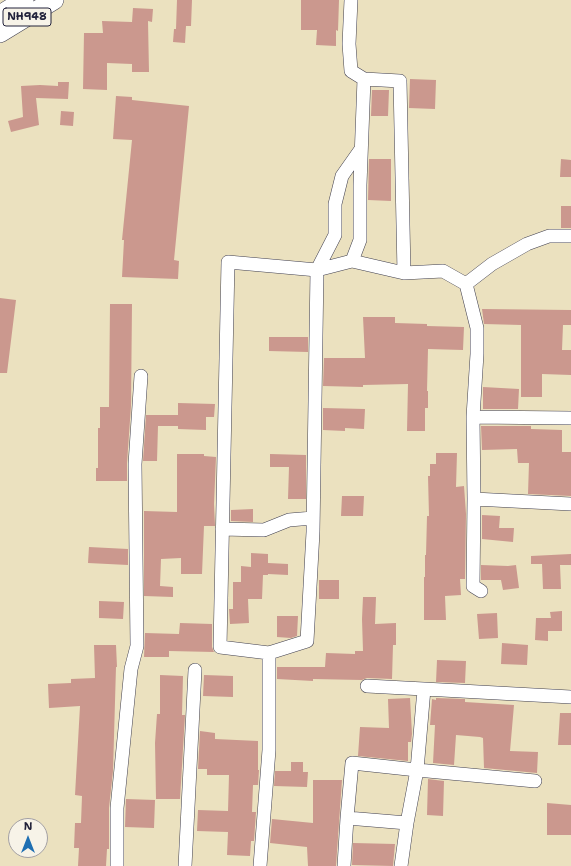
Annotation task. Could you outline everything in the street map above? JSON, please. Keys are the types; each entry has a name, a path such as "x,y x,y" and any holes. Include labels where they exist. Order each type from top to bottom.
{"highway":[{"name":"NH948","path":"0,15 24,0"},
{"name":"NH948","path":"0,33 54,0"}],"street":[{"path":"351,0 349,44 351,71 364,79 400,81 404,273"},
{"path":"352,261 360,240 361,149 364,79"},
{"path":"361,149 342,176 335,204 335,235 317,270 313,518 307,641 269,653 220,647 228,262 317,270 352,261 404,273 443,271 466,284 477,328 473,417 473,586 481,591"},
{"path":"466,284 492,264 527,244 549,236 571,236"},
{"path":"117,866 117,808 131,669 137,646 135,464 141,376"},
{"path":"473,417 571,418"},
{"path":"474,499 571,504"},
{"path":"222,529 264,530 289,520 313,518"},
{"path":"260,866 269,750 269,653"},
{"path":"185,866 195,670"},
{"path":"367,686 571,696"},
{"path":"401,866 417,770 424,689"},
{"path":"344,866 352,763 535,781"},
{"path":"347,818 407,823"}],"building":[{"path":"177,0 192,0 191,26 186,26 185,43 173,42 174,29 176,29"},
{"path":"301,0 339,0 336,46 316,45 317,30 301,30"},
{"path":"133,8 153,9 152,22 148,21 149,72 132,72 132,64 107,63 107,90 83,89 84,33 103,33 102,21 132,22"},
{"path":"410,79 436,80 435,109 409,108"},
{"path":"58,82 69,82 68,99 36,98 39,125 11,132 8,121 23,117 21,86 58,86"},
{"path":"372,90 389,90 388,116 371,116"},
{"path":"116,96 132,97 132,100 189,106 174,260 179,261 178,279 122,277 124,240 122,240 132,140 113,139"},
{"path":"61,111 74,112 73,126 60,125"},
{"path":"369,159 391,159 391,201 368,200"},
{"path":"561,159 571,160 571,177 560,177"},
{"path":"561,206 571,206 571,228 561,228"},
{"path":"0,298 16,300 7,373 0,373"},
{"path":"110,304 132,304 131,406 127,481 96,481 96,468 98,468 98,428 100,428 100,407 109,407"},
{"path":"482,309 571,310 571,325 563,325 562,350 571,350 571,375 542,374 542,397 521,397 521,325 484,324"},
{"path":"363,317 395,317 395,323 464,327 463,350 428,349 428,408 425,408 425,431 407,431 408,384 363,385 363,387 323,386 324,358 365,358"},
{"path":"269,337 308,337 308,352 269,351"},
{"path":"483,387 519,389 518,409 483,409"},
{"path":"178,403 215,404 214,417 206,417 206,430 178,429 178,426 158,426 157,461 143,461 146,415 178,415"},
{"path":"323,408 365,409 364,429 345,428 345,431 323,430"},
{"path":"481,426 531,426 531,429 562,430 562,452 571,452 571,496 528,494 529,463 518,463 517,449 482,450"},
{"path":"436,453 457,453 456,487 464,486 466,514 465,579 460,579 461,595 445,596 446,620 424,620 425,555 427,516 429,516 428,476 430,476 430,464 436,464"},
{"path":"177,454 204,454 204,456 216,457 214,504 215,526 204,526 202,574 181,574 181,558 161,559 160,586 173,587 173,597 144,596 144,511 177,512"},
{"path":"270,454 306,455 306,499 288,499 289,467 270,467"},
{"path":"342,496 364,496 363,516 341,516"},
{"path":"253,509 253,522 231,521 231,510"},
{"path":"482,515 500,516 499,528 514,528 513,542 482,539"},
{"path":"89,547 128,549 128,565 88,563"},
{"path":"251,553 268,554 268,563 288,564 288,575 263,575 262,599 248,599 249,623 230,624 229,609 233,609 233,582 241,582 241,566 251,567"},
{"path":"571,554 571,565 560,565 561,589 543,589 542,564 531,564 531,556"},
{"path":"481,565 516,565 519,588 503,590 501,580 481,580"},
{"path":"319,580 339,580 339,599 319,599"},
{"path":"363,597 376,597 375,624 396,623 396,645 393,645 392,679 313,679 313,681 277,679 277,667 325,667 326,653 355,654 355,651 363,651"},
{"path":"99,601 124,602 123,619 99,618"},
{"path":"562,611 562,631 548,631 548,641 535,640 536,618 551,618 550,612"},
{"path":"497,613 498,638 479,639 477,614"},
{"path":"277,616 298,616 297,636 291,638 277,637"},
{"path":"180,623 212,624 212,647 214,652 169,651 169,657 144,657 145,633 179,634"},
{"path":"502,643 528,645 527,665 501,664"},
{"path":"94,645 116,645 117,667 113,771 109,808 109,849 107,849 106,866 78,866 79,848 74,848 75,823 81,823 82,796 75,795 80,706 49,708 48,684 71,683 71,679 95,678"},
{"path":"437,660 466,661 465,683 436,682"},
{"path":"160,675 183,676 182,715 185,715 180,799 156,799 155,743 157,714 160,714"},
{"path":"204,675 233,676 233,697 203,696"},
{"path":"410,698 412,734 411,742 408,742 408,761 358,756 360,727 389,728 388,699"},
{"path":"436,698 465,699 465,702 514,705 510,751 538,752 537,773 484,768 483,738 480,737 456,735 454,765 433,763 435,725 430,725 432,699 436,700"},
{"path":"560,713 571,713 571,745 558,745"},
{"path":"200,731 215,733 215,739 258,741 258,785 253,785 252,812 256,812 254,841 251,841 250,856 227,855 228,832 197,831 198,810 228,811 229,775 207,775 207,769 198,769"},
{"path":"291,762 303,762 303,772 308,772 307,787 274,786 275,771 291,771"},
{"path":"428,779 444,781 443,816 427,815"},
{"path":"313,780 342,780 336,866 308,866 307,847 270,843 272,819 313,823"},
{"path":"126,799 155,800 154,828 125,827"},
{"path":"547,803 571,805 571,835 547,835"},
{"path":"353,843 395,844 393,866 352,865"}]}
